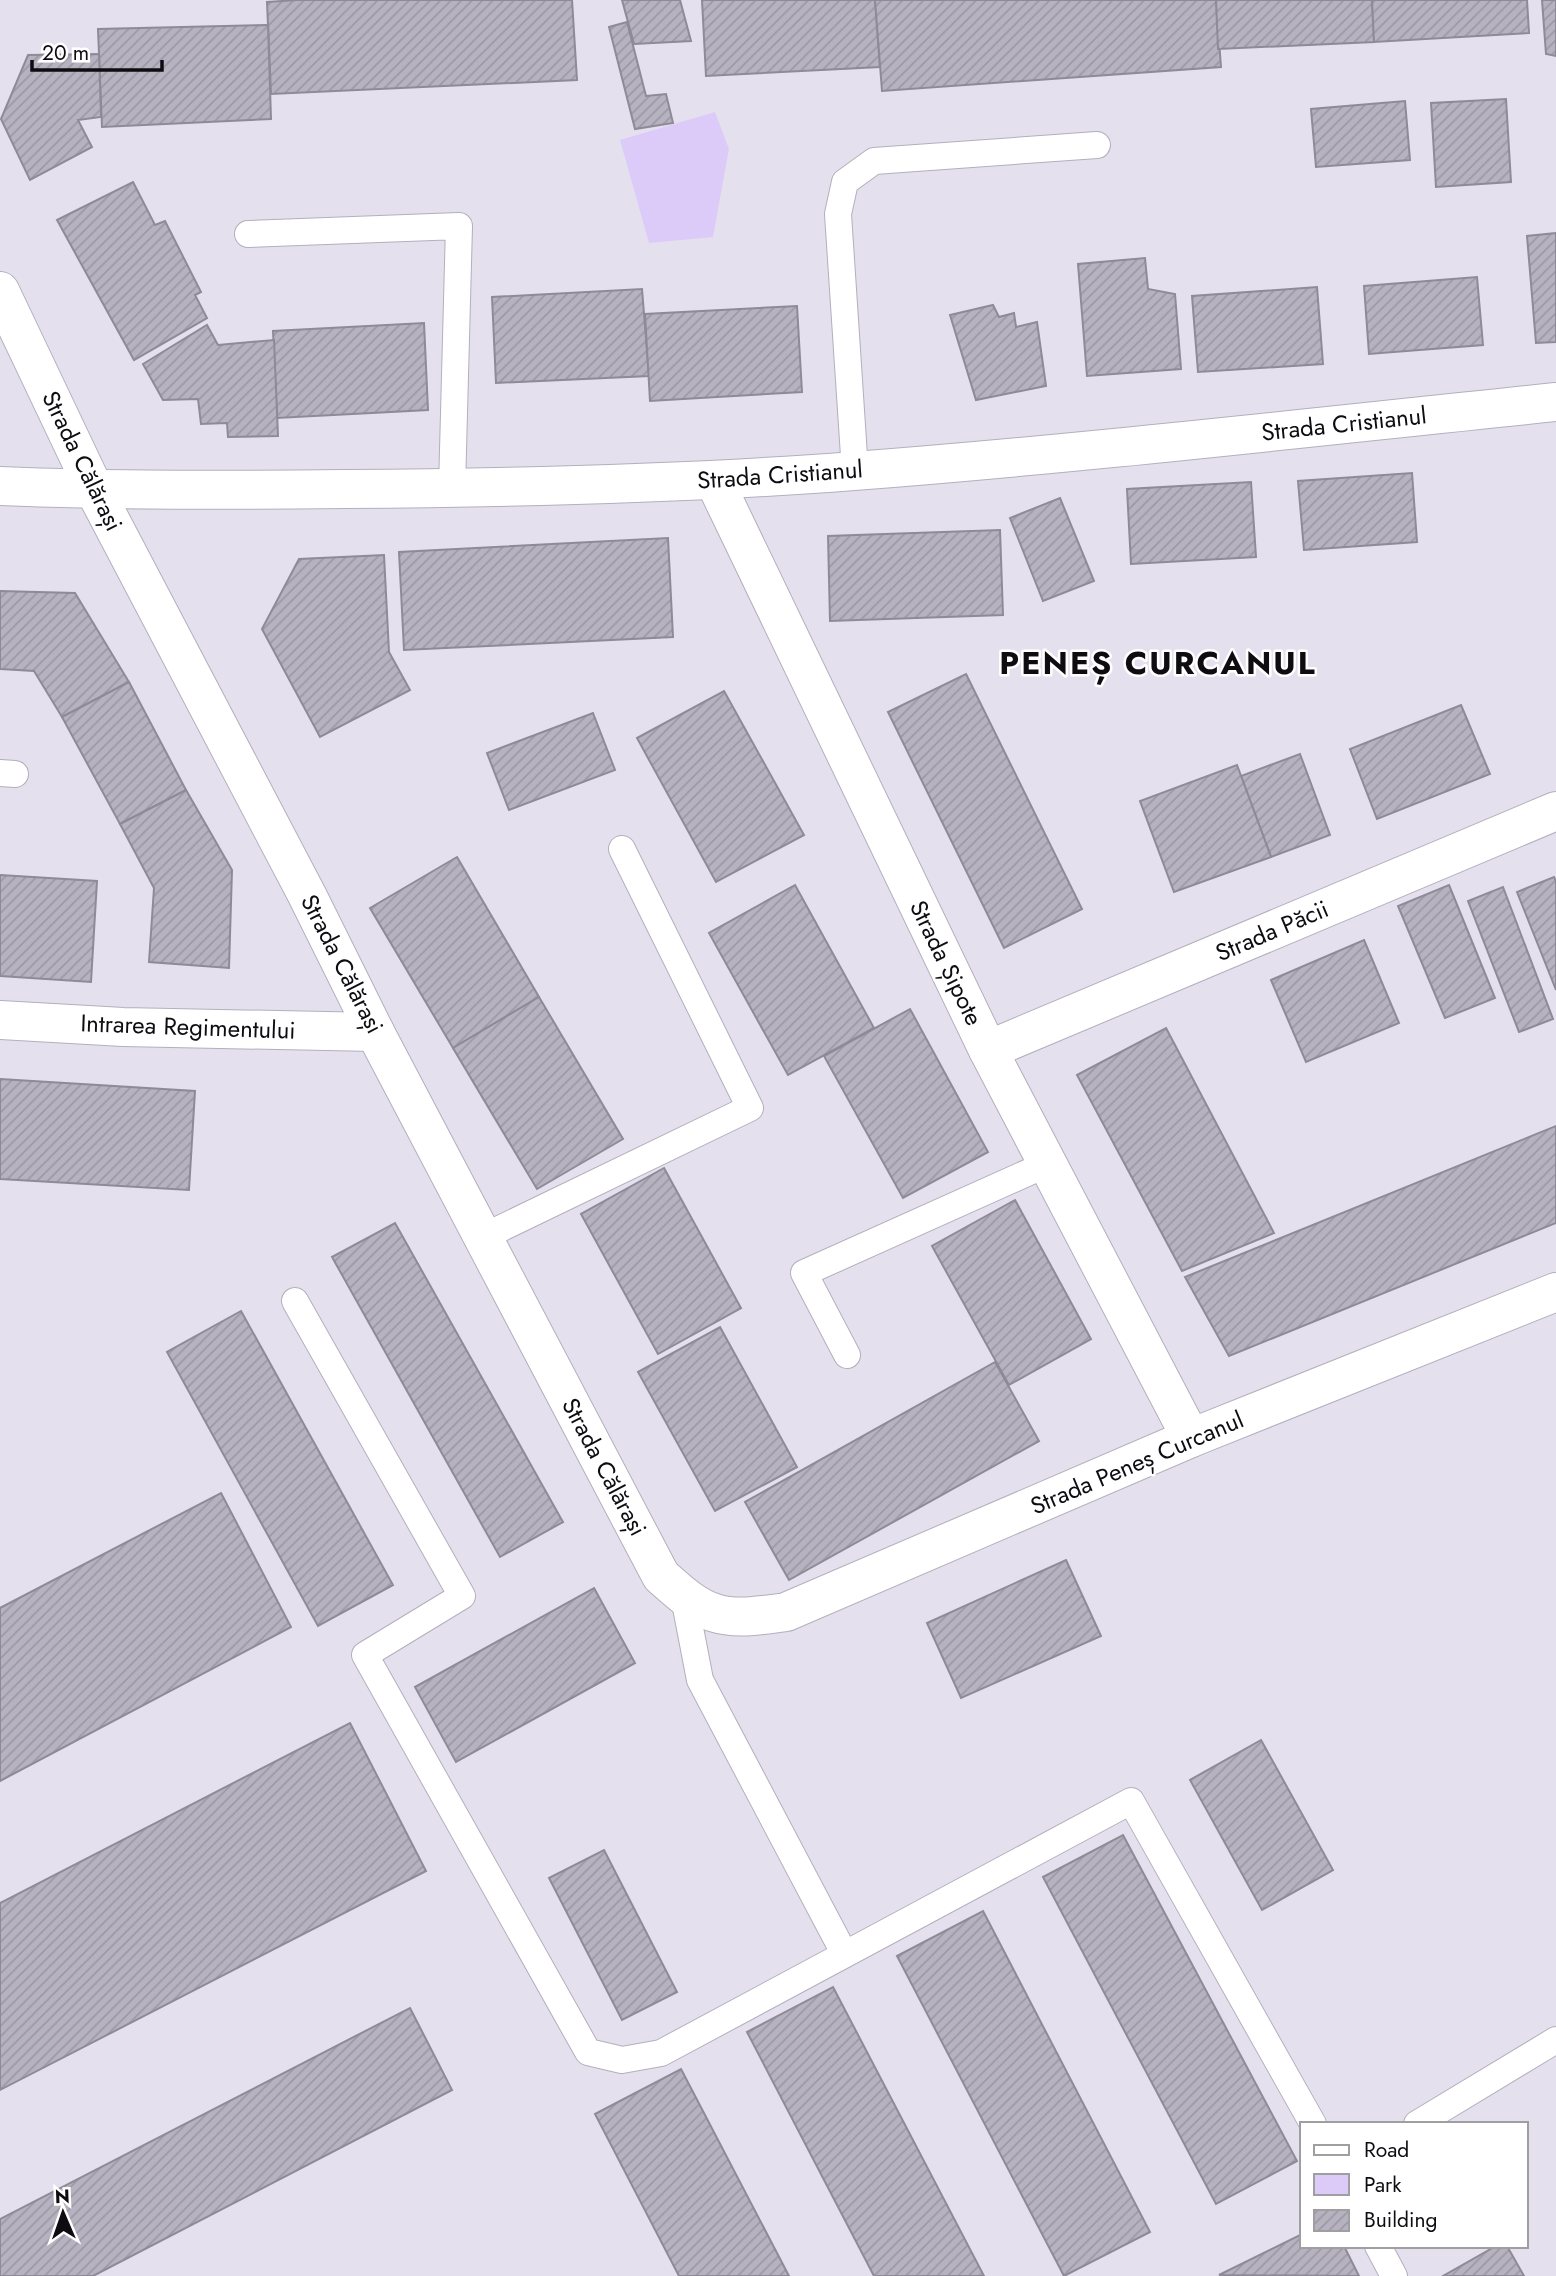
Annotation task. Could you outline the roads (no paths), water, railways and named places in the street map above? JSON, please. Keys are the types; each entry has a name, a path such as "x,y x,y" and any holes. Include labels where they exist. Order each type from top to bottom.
{"street":[{"name":"Strada Călărași","path":"0,291 95,491 307,894 375,1032 662,1576 699,1605"},
{"name":"Strada Cristianul","path":"0,486 95,491 453,488 714,481 855,471 1556,402"},
{"name":"Strada Șipote","path":"714,481 988,1050 1191,1438"},
{"name":"Strada Păcii","path":"988,1050 1556,811"},
{"name":"Intrarea Regimentului","path":"0,1020 123,1027 375,1032"},
{"name":"Strada Peneș Curcanul","path":"699,1605 751,1616 786,1612 1191,1438 1556,1292"}],"lane":[{"path":"855,471 838,214 845,182 874,161 1097,145"},
{"path":"248,234 459,226 453,488"},
{"path":"483,1237 750,1108 622,849"},
{"path":"847,1355 804,1273 1047,1164"},
{"path":"295,1301 462,1596 365,1655 588,2052 622,2060 661,2053 1131,1801 1312,2122"},
{"path":"699,1605 699,1681 844,1953"},
{"path":"1420,2122 1556,2040"},
{"path":"1379,2248 1394,2276"}],"district":[{"name":"PENEȘ CURCANUL","path":"1158,663"}]}
